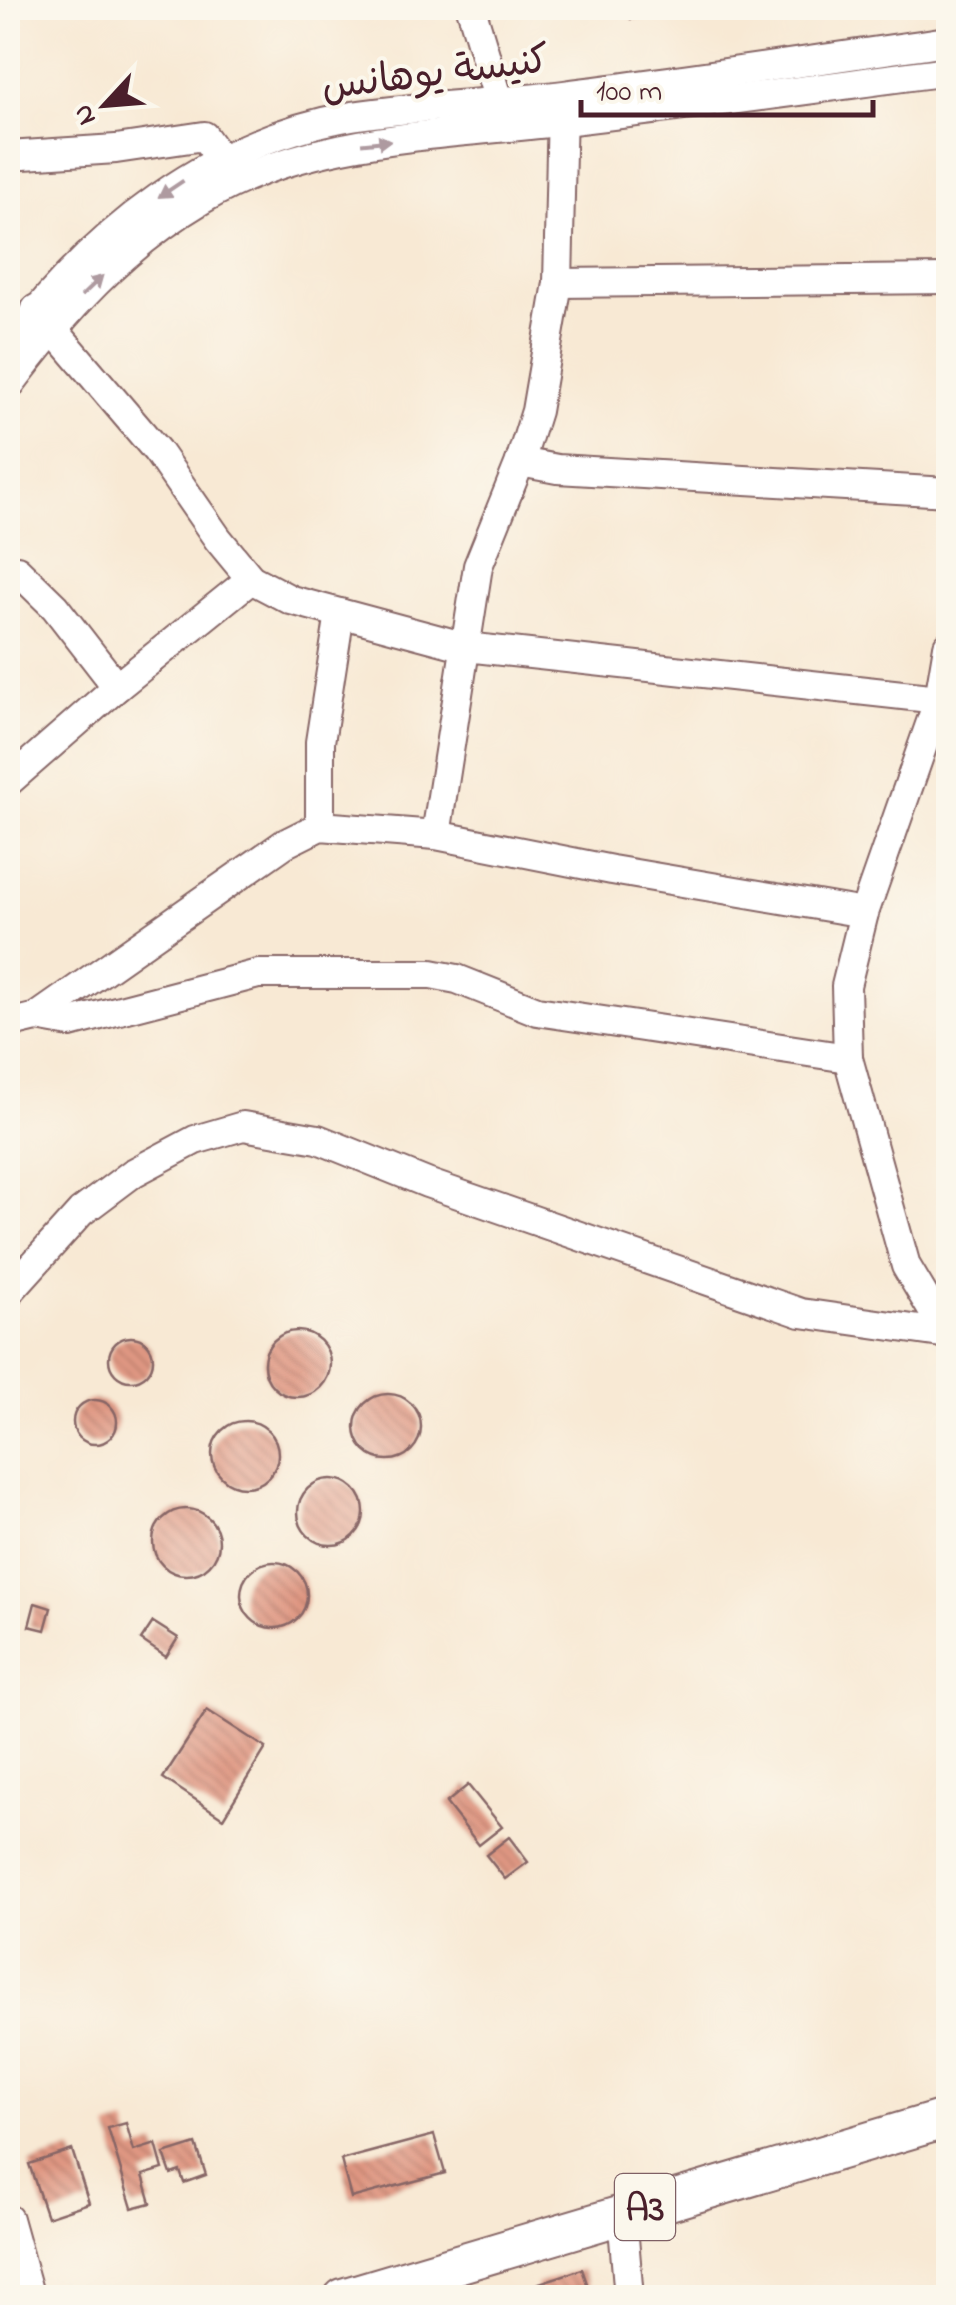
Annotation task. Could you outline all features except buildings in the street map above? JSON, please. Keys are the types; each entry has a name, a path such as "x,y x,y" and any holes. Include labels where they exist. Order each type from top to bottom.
{"highway":[{"name":"A3","path":"343,2298 433,2284 622,2214 948,2118"}],"street":[{"path":"471,8 501,115"},
{"name":"كنيسة يوهانس","path":"44,318 142,239 206,197 226,174 274,168 354,145 501,115 562,108 948,41"},
{"path":"436,835 478,566 536,411 558,283 562,108 948,71"},
{"path":"8,156 116,149 204,136 226,174"},
{"path":"558,283 948,279"},
{"path":"8,348 44,318"},
{"path":"8,388 44,318"},
{"path":"44,318 157,451 218,539 251,578 291,600 466,647 944,700"},
{"path":"520,462 557,470 948,492"},
{"path":"11,571 55,607 117,687"},
{"path":"8,782 251,578"},
{"path":"320,826 320,742 340,613"},
{"path":"947,1333 906,1266 848,1058 846,986 864,913 944,700 948,646"},
{"path":"8,1024 37,1017 284,844 320,826 436,835 864,913"},
{"path":"37,1017 70,1023 258,974 431,974 457,979 537,1011 848,1058"},
{"path":"8,1293 81,1212 132,1173 194,1140 242,1126 318,1139 427,1183 801,1314 947,1333"},
{"path":"622,2214 629,2298"},
{"path":"8,2219 30,2298"}]}
